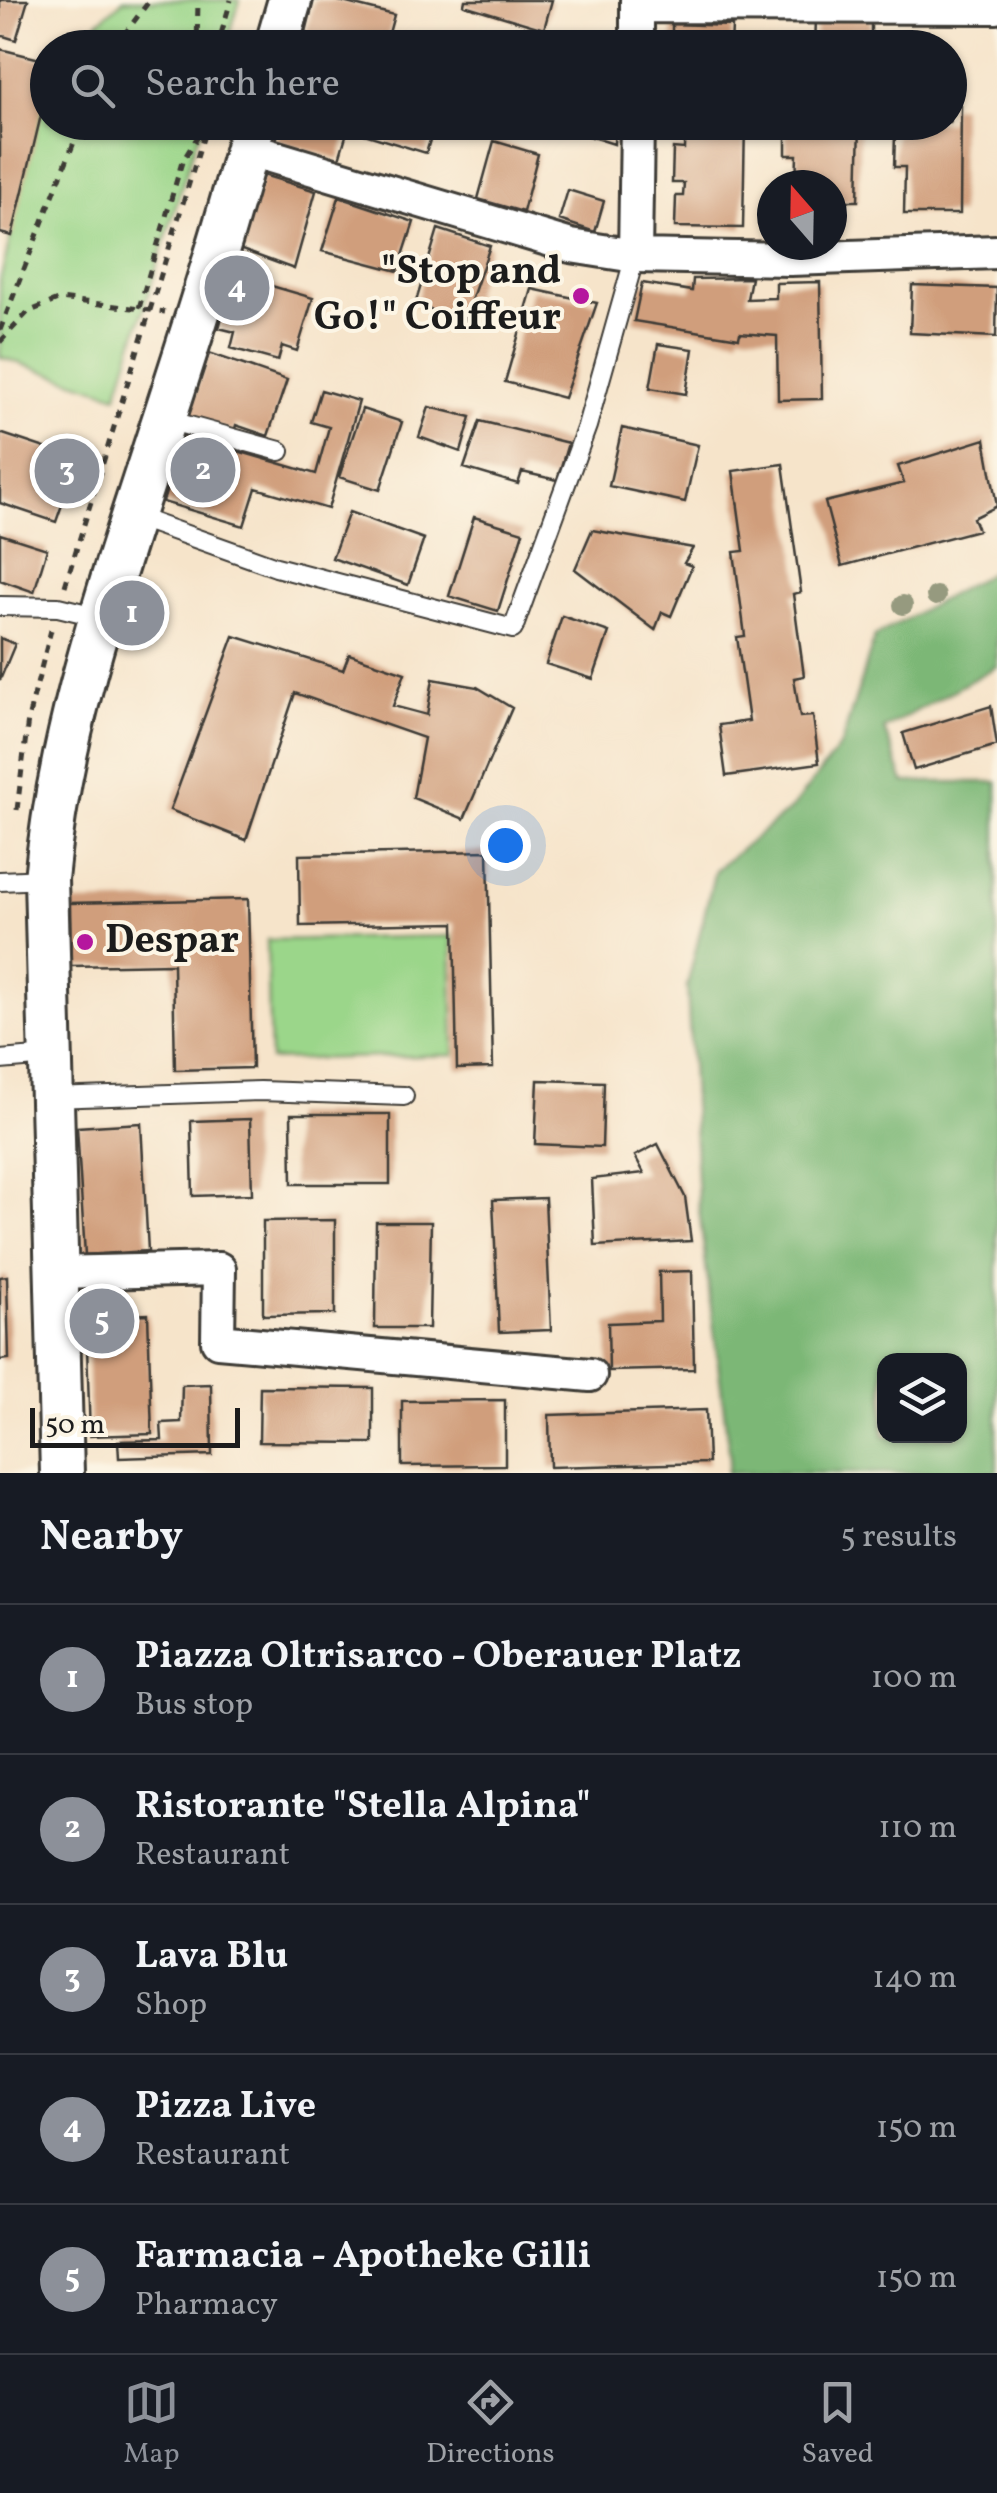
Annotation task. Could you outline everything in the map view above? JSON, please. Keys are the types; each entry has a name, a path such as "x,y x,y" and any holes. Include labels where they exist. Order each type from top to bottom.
{"street":[{"path":"281,30 290,0"},
{"path":"637,30 637,3 997,7"},
{"path":"62,1473 46,879 58,779 100,618 197,318 249,140"},
{"path":"262,140 571,246 635,256 790,259 997,252"},
{"path":"635,256 637,140"},
{"path":"56,1274 219,1269 218,1342 590,1376"}],"lane":[{"path":"132,516 276,567 513,629 587,426 635,256"},
{"path":"164,419 280,451"},
{"path":"0,606 58,607 100,618"},
{"path":"0,881 46,879"},
{"path":"0,1060 50,1056"},
{"path":"51,1098 260,1092 404,1096"}],"path":[{"path":"128,30 150,0"},
{"path":"197,30 198,0"},
{"path":"222,30 232,0"},
{"path":"0,330 75,140"},
{"path":"140,308 182,162 196,140"},
{"path":"0,342 28,312 60,299 197,318"}],"green space":[{"path":"123,0 240,0 231,30 89,30"},
{"path":"34,140 196,140 117,395 0,357 0,281"},
{"path":"997,569 997,666 884,729 904,782 997,782 997,1473 727,1473 730,1459 698,1202 687,986 715,870 792,808 841,745 875,636"},
{"path":"451,936 454,1055 270,1060 267,940"}],"building":[{"path":"0,0 28,0 16,40 0,35"},
{"path":"314,0 335,0 394,15 390,30 306,30"},
{"path":"465,0 552,0 544,29 464,5"},
{"path":"816,18 871,18 871,30 816,30"},
{"path":"672,24 732,26 732,30 672,30"},
{"path":"0,49 30,56 30,140 35,140 12,236 0,233"},
{"path":"276,140 345,140 339,159"},
{"path":"384,140 430,140 426,153"},
{"path":"684,140 745,140 743,228 675,227 676,196 683,196 684,183 672,183 673,148 684,149"},
{"path":"786,140 860,140 858,201 847,201 847,170 796,170 797,155 786,155"},
{"path":"895,140 961,140 960,214 904,214 905,167 894,167"},
{"path":"494,141 538,154 523,212 478,199"},
{"path":"263,175 316,191 294,269 239,249"},
{"path":"568,190 604,201 595,232 559,220"},
{"path":"339,197 414,222 398,271 322,251"},
{"path":"438,229 490,246 464,321 415,305"},
{"path":"234,275 313,298 297,351 282,346 278,361 231,348 235,332 219,328"},
{"path":"751,278 747,299 776,298 776,283 820,282 822,399 778,400 777,336 740,333 739,338 634,321 642,283 692,291 693,279"},
{"path":"912,285 997,288 996,337 910,333"},
{"path":"532,289 597,303 564,398 505,382"},
{"path":"658,344 693,349 686,394 650,388"},
{"path":"209,353 287,380 268,436 236,425 234,432 187,416"},
{"path":"321,390 359,401 328,509 256,488 244,526 163,502 183,435 316,474 329,427 311,422"},
{"path":"429,407 471,417 461,452 419,437"},
{"path":"362,409 402,422 380,490 339,477"},
{"path":"480,421 568,443 557,480 522,472 518,484 464,468"},
{"path":"622,428 698,445 685,502 609,486"},
{"path":"0,433 78,459 56,522 0,503"},
{"path":"985,439 997,506 973,518 978,530 842,566 825,502 904,483 898,466"},
{"path":"783,464 801,592 793,594 804,676 794,678 800,717 813,716 819,763 726,776 719,725 749,721 737,637 745,636 734,552 744,551 733,471"},
{"path":"349,512 424,539 408,585 332,558"},
{"path":"474,517 523,532 498,611 449,596"},
{"path":"592,530 693,548 684,563 692,566 671,616 662,612 655,630 575,569"},
{"path":"0,534 47,549 34,592 0,580"},
{"path":"562,616 609,632 593,679 546,664"},
{"path":"234,636 343,670 349,654 405,673 393,706 427,715 433,679 477,687 512,708 464,819 413,798 424,738 295,693 246,840 170,810"},
{"path":"0,638 15,644 0,680"},
{"path":"991,706 997,745 914,770 903,733"},
{"path":"488,851 493,1068 457,1069 454,923 300,926 299,855"},
{"path":"248,899 252,1068 175,1070 173,964 71,966 70,903"},
{"path":"538,1080 604,1082 602,1147 535,1144"},
{"path":"291,1114 390,1114 390,1184 292,1184"},
{"path":"250,1119 252,1194 193,1196 191,1121"},
{"path":"141,1123 148,1251 85,1255 77,1127"},
{"path":"658,1144 685,1197 691,1241 595,1246 592,1179 644,1173 635,1156"},
{"path":"545,1198 551,1330 499,1332 493,1200"},
{"path":"335,1220 335,1314 263,1315 263,1221"},
{"path":"376,1222 431,1222 429,1328 375,1328"},
{"path":"692,1271 694,1369 609,1371 608,1323 660,1321 659,1272"},
{"path":"7,1276 9,1359 0,1360 0,1277"},
{"path":"148,1314 152,1434 90,1436 86,1317"},
{"path":"211,1384 212,1455 119,1458 118,1441 162,1440 161,1423 181,1422 182,1385"},
{"path":"260,1387 373,1388 373,1443 259,1442"},
{"path":"505,1400 505,1465 402,1466 402,1401"},
{"path":"706,1410 708,1463 550,1467 549,1415"}],"place":[{"name":"Pizza Live","path":"237,288"},
{"name":"\"Stop and Go!\" Coiffeur","path":"581,296"},
{"name":"Ristorante \"Stella Alpina\"","path":"203,470"},
{"name":"Lava Blu","path":"67,471"},
{"name":"Piazza Oltrisarco - Oberauer Platz","path":"132,613"},
{"name":"Despar","path":"85,942"},
{"name":"Farmacia - Apotheke Gilli","path":"102,1321"}]}
